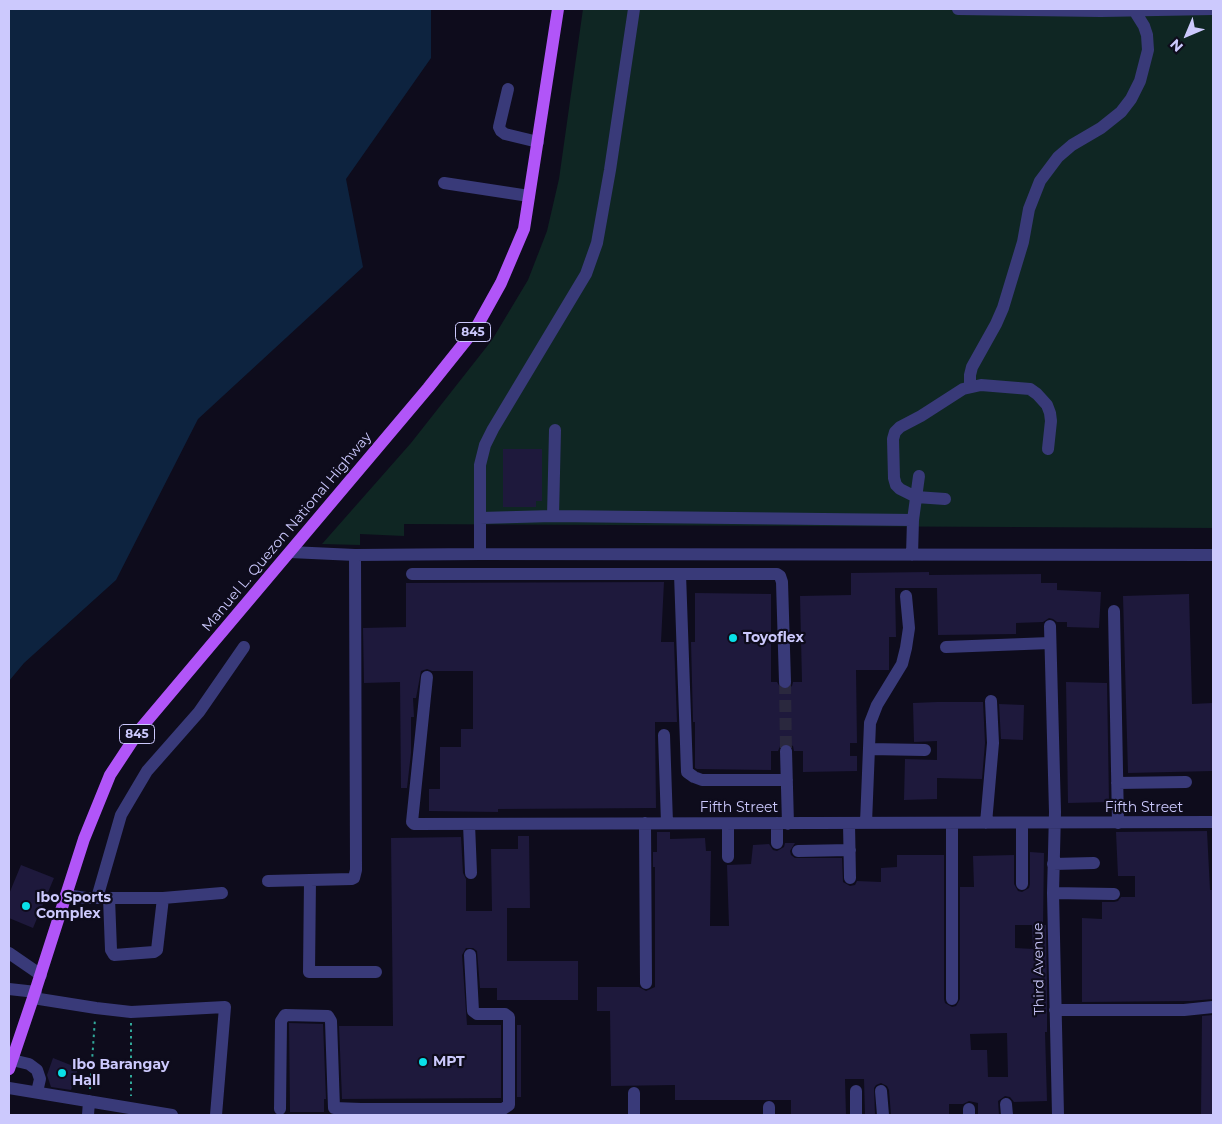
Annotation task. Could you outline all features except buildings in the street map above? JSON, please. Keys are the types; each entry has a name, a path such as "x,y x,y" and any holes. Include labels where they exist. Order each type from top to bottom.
{"main road":[{"name":"Manuel L. Quezon National Highway","path":"10,1064 35,995 84,839 110,775 141,728 428,388 476,328 501,283 524,229 558,9"}],"street":[{"path":"480,554 480,465 485,445 586,274 597,243 609,179 634,9"},
{"path":"958,9 1213,9"},
{"path":"970,387 972,367 1003,308 1023,242 1028,209 1040,181 1058,157 1072,145 1101,128 1121,112 1131,99 1140,81 1148,50 1148,35 1134,10"},
{"path":"508,89 499,127 501,131 505,134 538,142"},
{"path":"444,183 529,196"},
{"path":"946,499 916,497 900,489 894,478 893,439 895,432 900,426 970,387 981,385 1030,390 1038,394 1047,405 1050,413 1048,449"},
{"path":"553,516 555,430"},
{"path":"912,555 913,520 919,488 919,476"},
{"path":"480,518 553,516 913,520"},
{"path":"290,552 333,555 1213,554"},
{"path":"268,881 352,879 356,870 355,555"},
{"path":"412,574 774,573 780,576 782,582 785,682"},
{"path":"680,574 687,772 694,778 702,780 787,780"},
{"path":"866,823 870,723 877,705 902,664 909,628 906,596"},
{"path":"1114,611 1118,823"},
{"name":"Third Avenue","path":"1050,626 1058,1115"},
{"path":"946,647 1050,643"},
{"path":"163,898 158,950 154,952 114,955 110,950 103,898 121,816 146,772 199,712 244,647"},
{"name":"Fifth Street","path":"427,677 412,822 414,824 1213,822"},
{"path":"986,823 993,743 991,701"},
{"path":"664,735 667,823"},
{"path":"869,749 925,750"},
{"path":"778,843 787,780 786,751"},
{"path":"1117,783 1186,782"},
{"path":"645,823 646,983"},
{"path":"849,823 850,878"},
{"path":"952,823 952,999"},
{"path":"1022,823 1022,884"},
{"path":"469,824 471,873"},
{"path":"728,824 728,857"},
{"path":"798,851 850,850"},
{"path":"1053,864 1094,863"},
{"path":"310,880 309,972 376,972"},
{"path":"1053,893 1114,894"},
{"path":"66,895 103,898 163,898 222,894"},
{"path":"9,953 41,975"},
{"path":"280,1109 282,1021 285,1015 328,1016 331,1021 334,1108 362,1112 505,1112 509,1105 509,1017 505,1014 477,1014 473,1011 470,955"},
{"path":"9,989 96,1008 131,1012 225,1007 216,1115"},
{"path":"1055,1010 1184,1010 1213,1007"},
{"path":"10,1064 29,1064 36,1070 40,1079 37,1092"},
{"path":"9,1088 89,1101 131,1112 172,1115"},
{"path":"856,1091 856,1115"},
{"path":"881,1091 883,1115"},
{"path":"634,1093 634,1115"},
{"path":"88,1115 89,1101"}],"path":[{"path":"89,1101 96,1008"},
{"path":"131,1012 131,1112"}],"green space":[{"path":"583,9 1213,9 1213,528 404,524 404,536 360,534 360,545 322,544 411,443 492,340 528,280 547,231 559,179"}],"water":[{"path":"9,9 431,9 431,58 346,179 363,267 198,419 116,580 24,663 9,681"}],"tunnel":[{"path":"785,682 786,751"}],"place":[{"name":"Toyoflex","path":"733,638"},
{"name":"Ibo Sports Complex","path":"26,906"},
{"name":"MPT","path":"423,1062"},
{"name":"Ibo Barangay Hall","path":"62,1073"}]}
